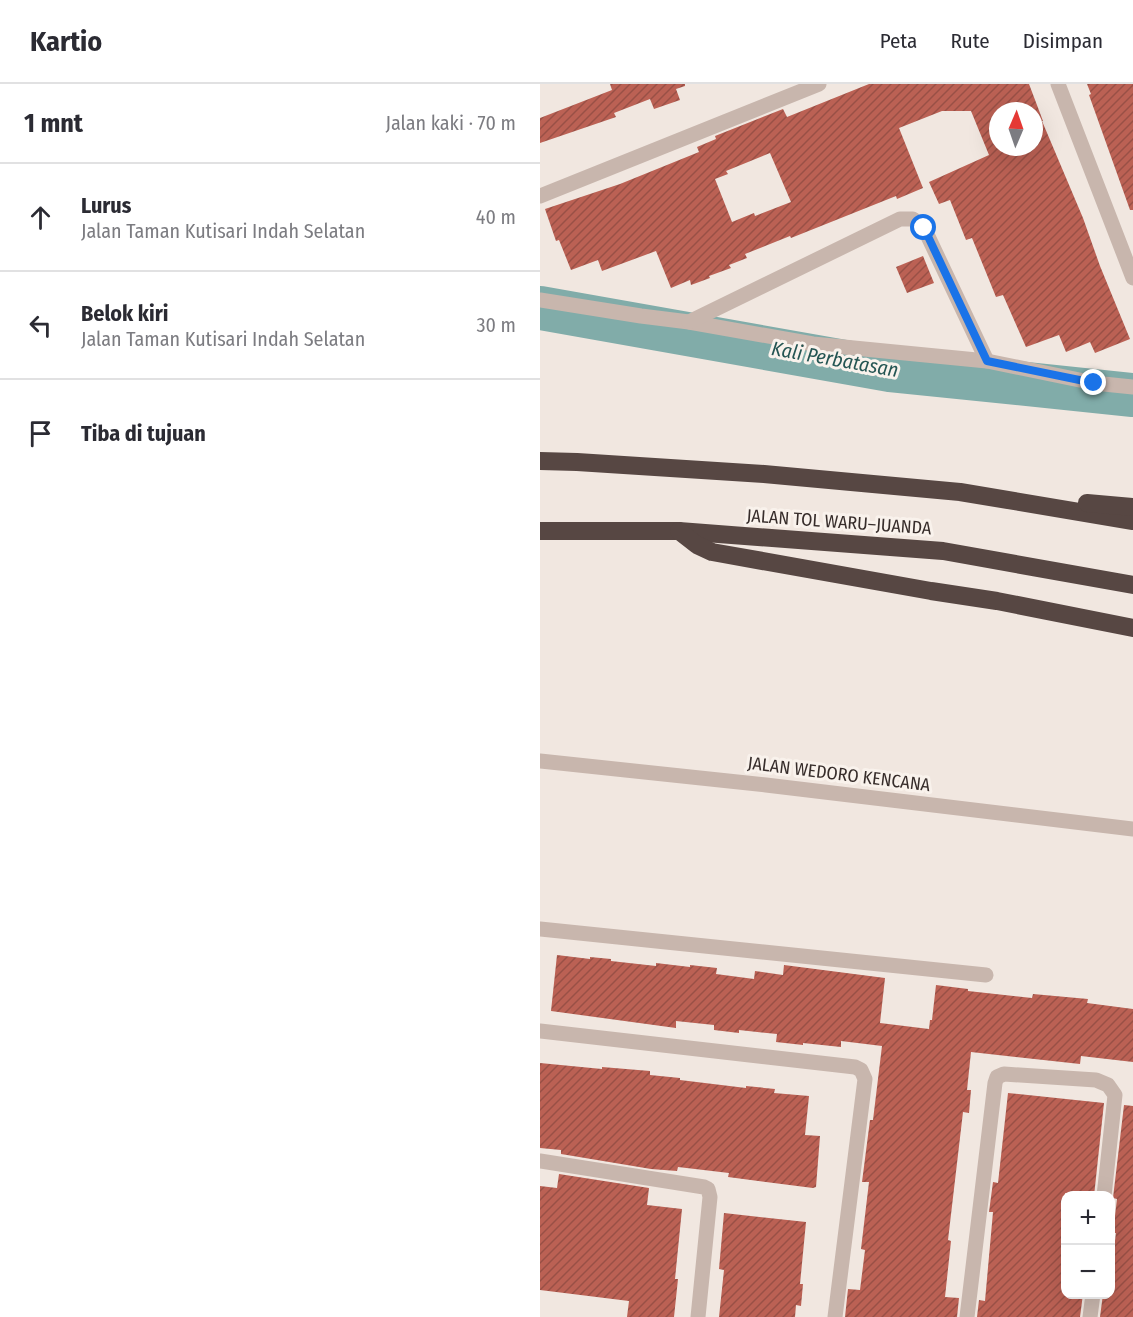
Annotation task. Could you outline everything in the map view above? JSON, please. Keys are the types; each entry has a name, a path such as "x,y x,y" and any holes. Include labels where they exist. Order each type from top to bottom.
{"highway":[{"path":"540,461 764,474 1133,507"},
{"path":"960,492 1133,521"},
{"name":"JALAN TOL WARU–JUANDA","path":"540,531 679,531 943,551 1133,585"},
{"path":"679,531 697,545 712,552 997,601 1133,628"}],"street":[{"path":"540,196 819,84"},
{"path":"1058,84 1133,278"},
{"path":"689,322 900,219 913,219 924,228 987,361"},
{"path":"540,300 689,322 813,344 987,361 1094,383 1133,387"},
{"name":"JALAN WEDORO KENCANA","path":"540,761 766,785 1133,829"},
{"path":"540,929 986,975"},
{"path":"540,1031 855,1067 861,1071 865,1079 835,1317"},
{"path":"967,1317 997,1077 1004,1074 1096,1080 1108,1085 1115,1095 1105,1191"},
{"path":"540,1161 708,1189 710,1197 698,1317"},
{"path":"1090,1317 1092,1299"}],"building":[{"path":"610,84 685,84 685,86 676,89 680,100 654,109 650,99 614,113 616,117 540,143 540,118 612,90"},
{"path":"869,84 1029,84 1036,102 989,102 989,155 971,111 942,111 899,128 923,188 897,199 896,196 745,254 747,258 729,265 731,268 691,285 690,280 671,288 656,251 602,271 598,260 571,270 559,240 556,241 545,209 620,184 699,152 697,147 716,139 715,136 783,109 787,117","holes":["770,153 791,202 732,222 715,179 728,174 726,171"]},
{"path":"1087,84 1133,84 1133,210 1130,210"},
{"path":"1043,123 1130,339 1095,353 1090,342 1066,352 1059,335 1026,347 1003,295 996,297 972,238 966,240 950,200 939,204 929,182 989,155 1043,156"},
{"path":"923,256 934,283 907,293 896,267"},
{"path":"557,955 611,959 611,961 656,966 656,963 717,968 716,974 754,979 755,971 783,975 784,965 885,978 880,1023 929,1029 936,985 1032,998 1033,994 1088,999 1087,1003 1133,1009 1133,1062 1081,1056 1080,1064 971,1052 967,1090 971,1090 969,1113 963,1112 948,1240 951,1241 945,1297 959,1298 957,1317 845,1317 848,1289 860,1290 865,1250 861,1249 869,1182 862,1182 870,1120 873,1120 882,1046 841,1041 841,1047 803,1043 803,1045 776,1042 777,1034 714,1030 714,1025 676,1021 676,1028 551,1011"},
{"path":"540,1063 650,1071 650,1075 680,1078 680,1080 775,1089 774,1093 809,1096 805,1135 820,1136 816,1187 728,1177 729,1173 678,1167 677,1171 651,1169 561,1154 561,1150 540,1148"},
{"path":"1008,1093 1104,1103 1095,1191 1061,1191 1061,1299 1082,1299 1080,1317 977,1317 979,1300 985,1301 993,1212 989,1212 993,1182 998,1183"},
{"path":"1124,1105 1133,1106 1133,1317 1100,1317 1102,1299 1115,1299 1117,1199 1114,1191"},
{"path":"559,1174 649,1188 647,1205 682,1209 675,1279 678,1279 674,1317 627,1317 629,1301 540,1290 540,1186 557,1188"},
{"path":"724,1213 806,1222 800,1284 803,1284 801,1306 796,1305 795,1317 719,1317 724,1270 719,1269"}],"waterway":[{"name":"Kali Perbatasan","path":"540,308 890,370 1133,395"}],"route":[{"path":"924,228 987,361 1094,383"}]}
